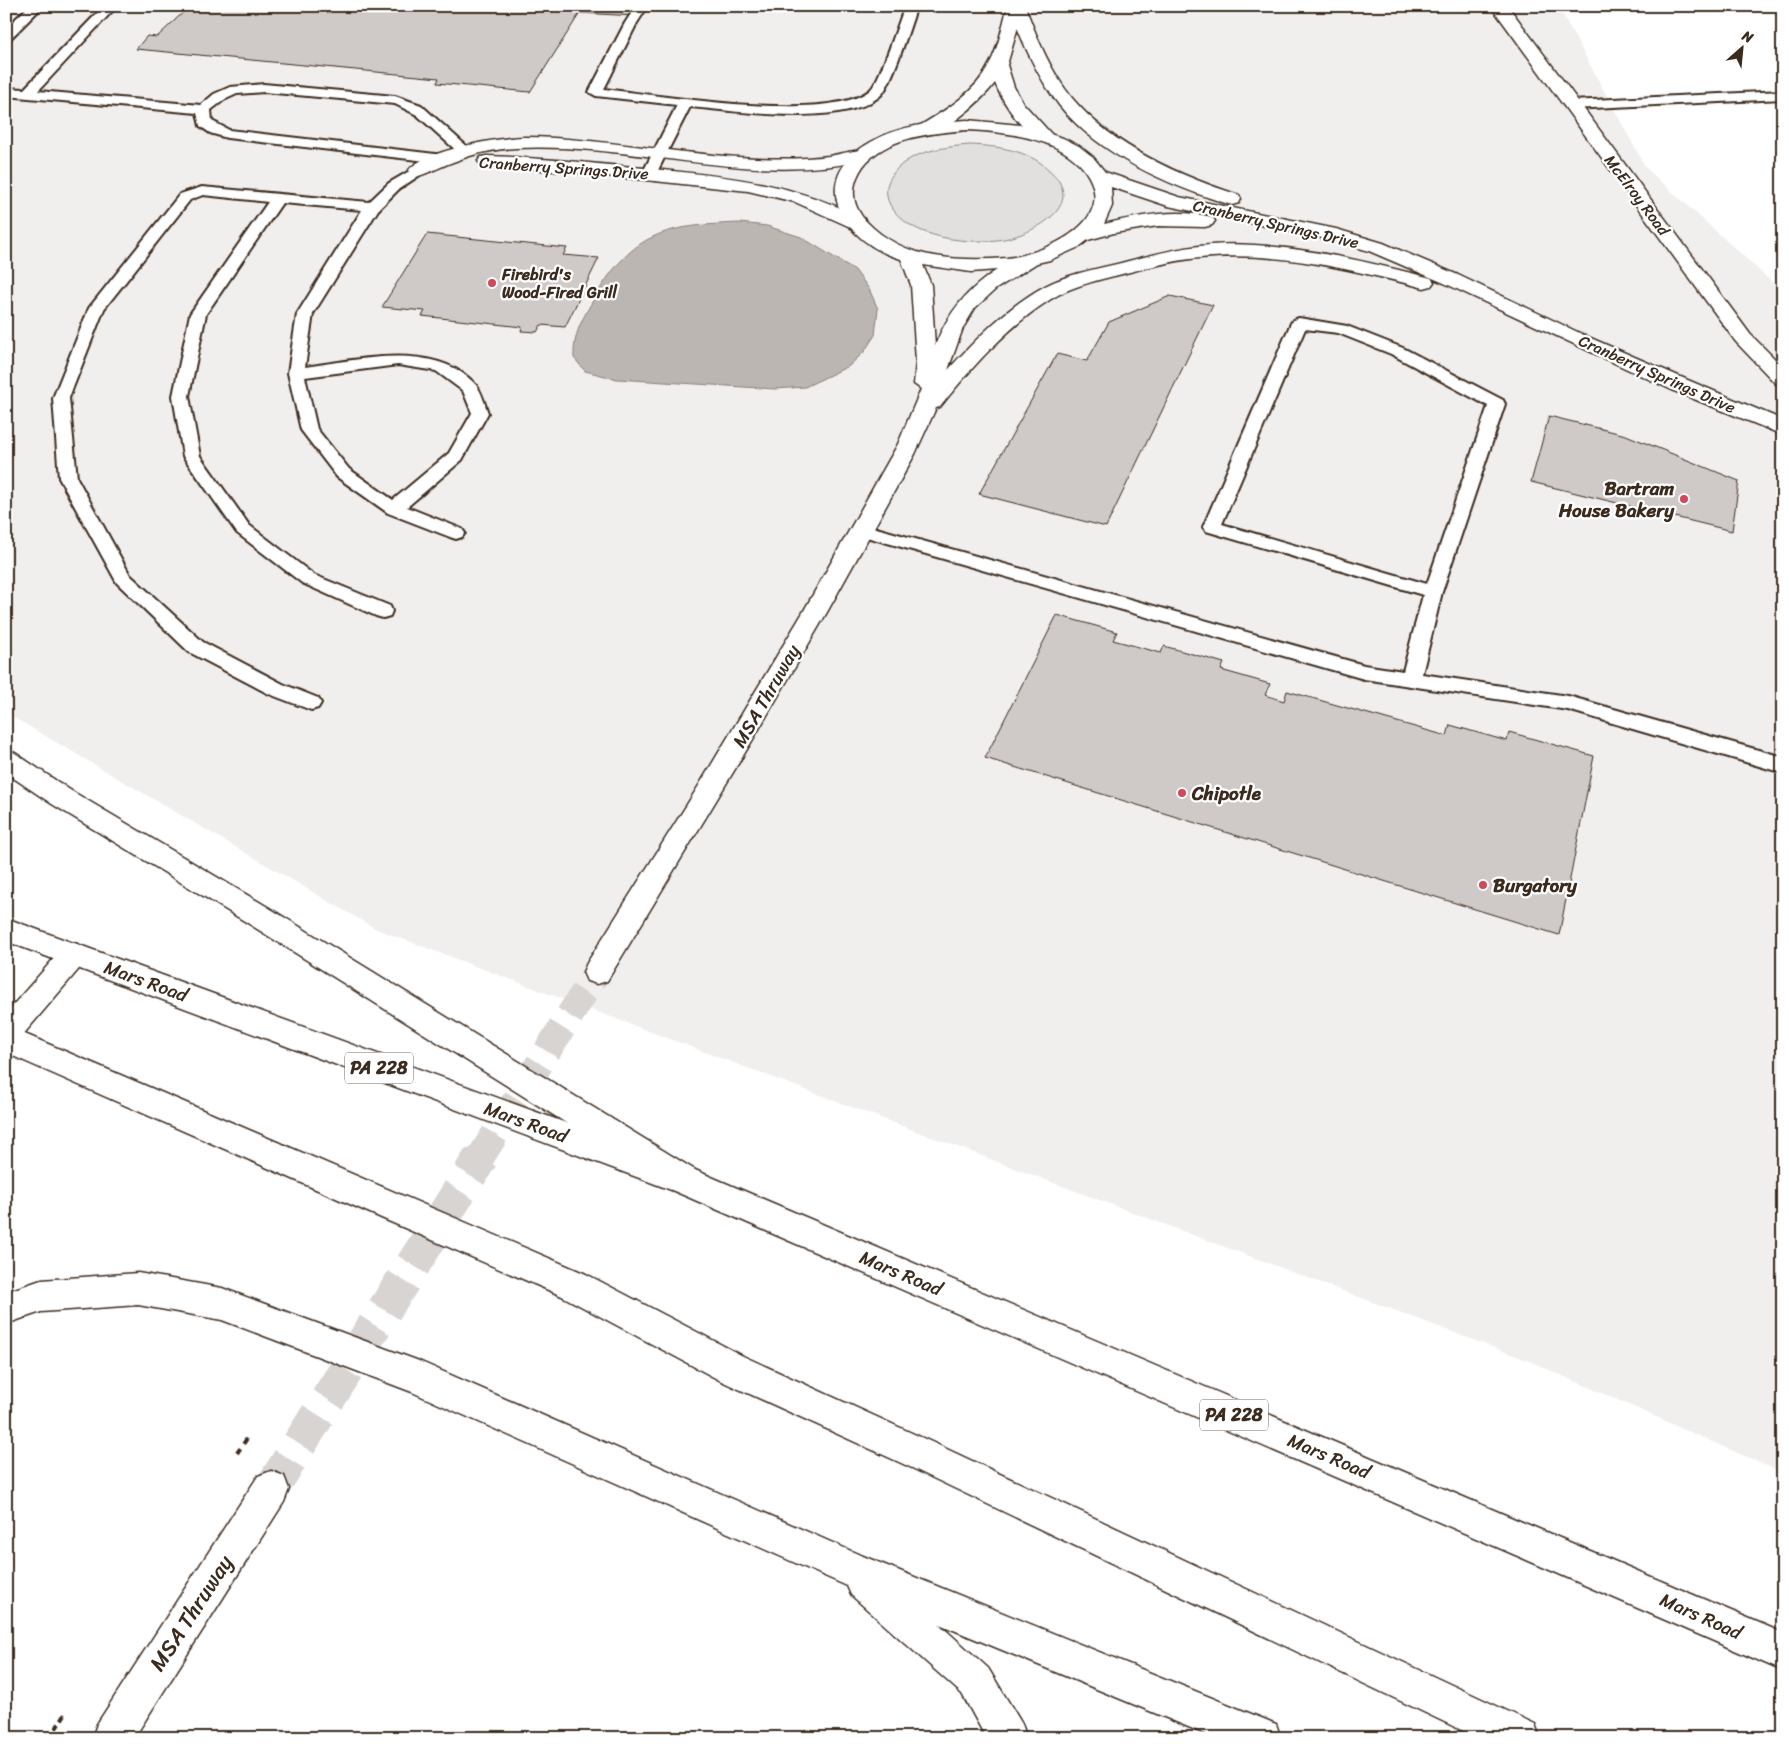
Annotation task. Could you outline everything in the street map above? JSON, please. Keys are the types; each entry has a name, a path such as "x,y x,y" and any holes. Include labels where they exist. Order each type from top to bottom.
{"main road":[{"path":"927,129 962,107 998,65 1016,6"},
{"path":"1016,6 1038,59 1055,86 1076,113 1103,135 1177,178 1217,195 1379,240 1451,279"},
{"name":"McElroy Road","path":"1499,6 1743,338 1783,379"},
{"path":"998,65 1006,91 1026,121 1045,137 1075,153 1087,162 1098,176 1103,190 1103,208 1098,219 1083,235 1062,249 1029,260 1002,265 973,266 936,262 909,255 878,242 855,222 844,199 844,187 855,165 864,155 892,139 927,129 954,126 1007,128 1045,137"},
{"name":"Cranberry Springs Drive","path":"418,170 465,151 499,143 541,142 595,145 771,165 842,161 864,155"},
{"name":"Cranberry Springs Drive","path":"418,170 452,163 505,161 751,184 818,203 855,222"},
{"name":"Cranberry Springs Drive","path":"1098,176 1175,202 1336,235 1376,247 1451,279 1664,378 1783,428"},
{"name":"Cranberry Springs Drive","path":"1083,235 1133,223 1174,218 1238,224 1326,240 1451,279"},
{"path":"923,412 950,380 990,340 1045,294 1088,276 1155,260 1210,251 1278,255 1336,262 1391,273 1493,299"},
{"name":"MSA Thruway","path":"909,255 921,285 924,308 926,361 923,412"},
{"name":"MSA Thruway","path":"597,972 724,767 862,530 923,412 943,354 967,305 998,278 1029,260"},
{"path":"6,760 62,797 256,914 684,1180"},
{"name":"Mars Road","path":"6,929 684,1180 1783,1652"},
{"path":"6,1034 74,955"},
{"path":"6,1039 397,1210 574,1285 731,1368 924,1456 1521,1738"},
{"path":"6,1308 42,1296 138,1289 222,1304 419,1378 848,1568 1262,1738"},
{"name":"MSA Thruway","path":"112,1738 271,1489"},
{"path":"848,1568 975,1681 1008,1738"}],"lane":[{"path":"6,35 37,6"},
{"path":"26,94 111,6"},
{"path":"642,6 596,92 685,102 781,109 828,110 860,102 878,91 911,6"},
{"path":"6,92 204,109 219,97 234,90 264,88 395,100 406,102 420,109 443,133 465,151"},
{"path":"1571,105 1783,96"},
{"path":"649,174 685,102"},
{"path":"204,109 205,123 215,130 227,134 444,159"},
{"path":"418,170 394,186 372,208 306,314 296,374 309,430 343,473 394,509 456,534"},
{"path":"310,703 276,690 196,647 123,579 68,478 61,398 97,308 185,196 202,191 372,208"},
{"path":"278,198 198,314 180,396 192,456 243,528 308,579 383,612"},
{"path":"1411,679 1433,592 1497,404 1397,352 1341,330 1299,324 1212,527 1433,592"},
{"path":"296,374 398,360 441,367 470,388 480,413 456,456 394,509"},
{"path":"862,530 1364,672 1568,703 1783,765"}],"shaded area":[{"path":"6,6 1558,6 1646,168 1783,292 1783,1473 1527,1360 376,929 6,713"},
{"path":"970,145 1012,150 1031,157 1048,169 1059,182 1063,194 1061,205 1053,215 1030,230 1017,236 990,241 959,240 927,233 913,227 901,218 890,205 887,189 894,173 902,164 923,153 947,147"},
{"path":"740,223 767,226 801,237 855,270 869,289 878,309 875,335 864,352 849,366 805,387 775,389 617,379 585,371 574,358 577,333 595,297 624,258 639,245 655,236 672,230 692,226"}],"building":[{"path":"190,6 641,6 636,16 580,13 530,92 437,83 439,78 136,49 147,36 157,37"},
{"name":"Firebird's Wood-Fired Grill","path":"427,234 567,248 563,255 599,258 565,327 541,325 537,332 521,331 522,327 422,316 425,311 382,307"},
{"path":"1170,296 1213,305 1106,527 979,494 1057,354 1087,361 1109,322"},
{"path":"1549,416 1626,435 1739,481 1732,531 1531,482"},
{"path":"1057,615 1117,632 1113,640 1161,653 1164,646 1224,663 1221,670 1270,684 1265,695 1284,701 1287,691 1447,736 1450,725 1507,741 1509,732 1594,756 1559,935 985,758"}],"tunnel":[{"path":"480,1158 597,972"},
{"path":"271,1489 481,1157"}],"place":[{"name":"Firebird's Wood-Fired Grill","path":"492,283"},
{"name":"Bartram House Bakery","path":"1684,499"},
{"name":"Chipotle","path":"1182,793"},
{"name":"Burgatory","path":"1483,885"}]}
